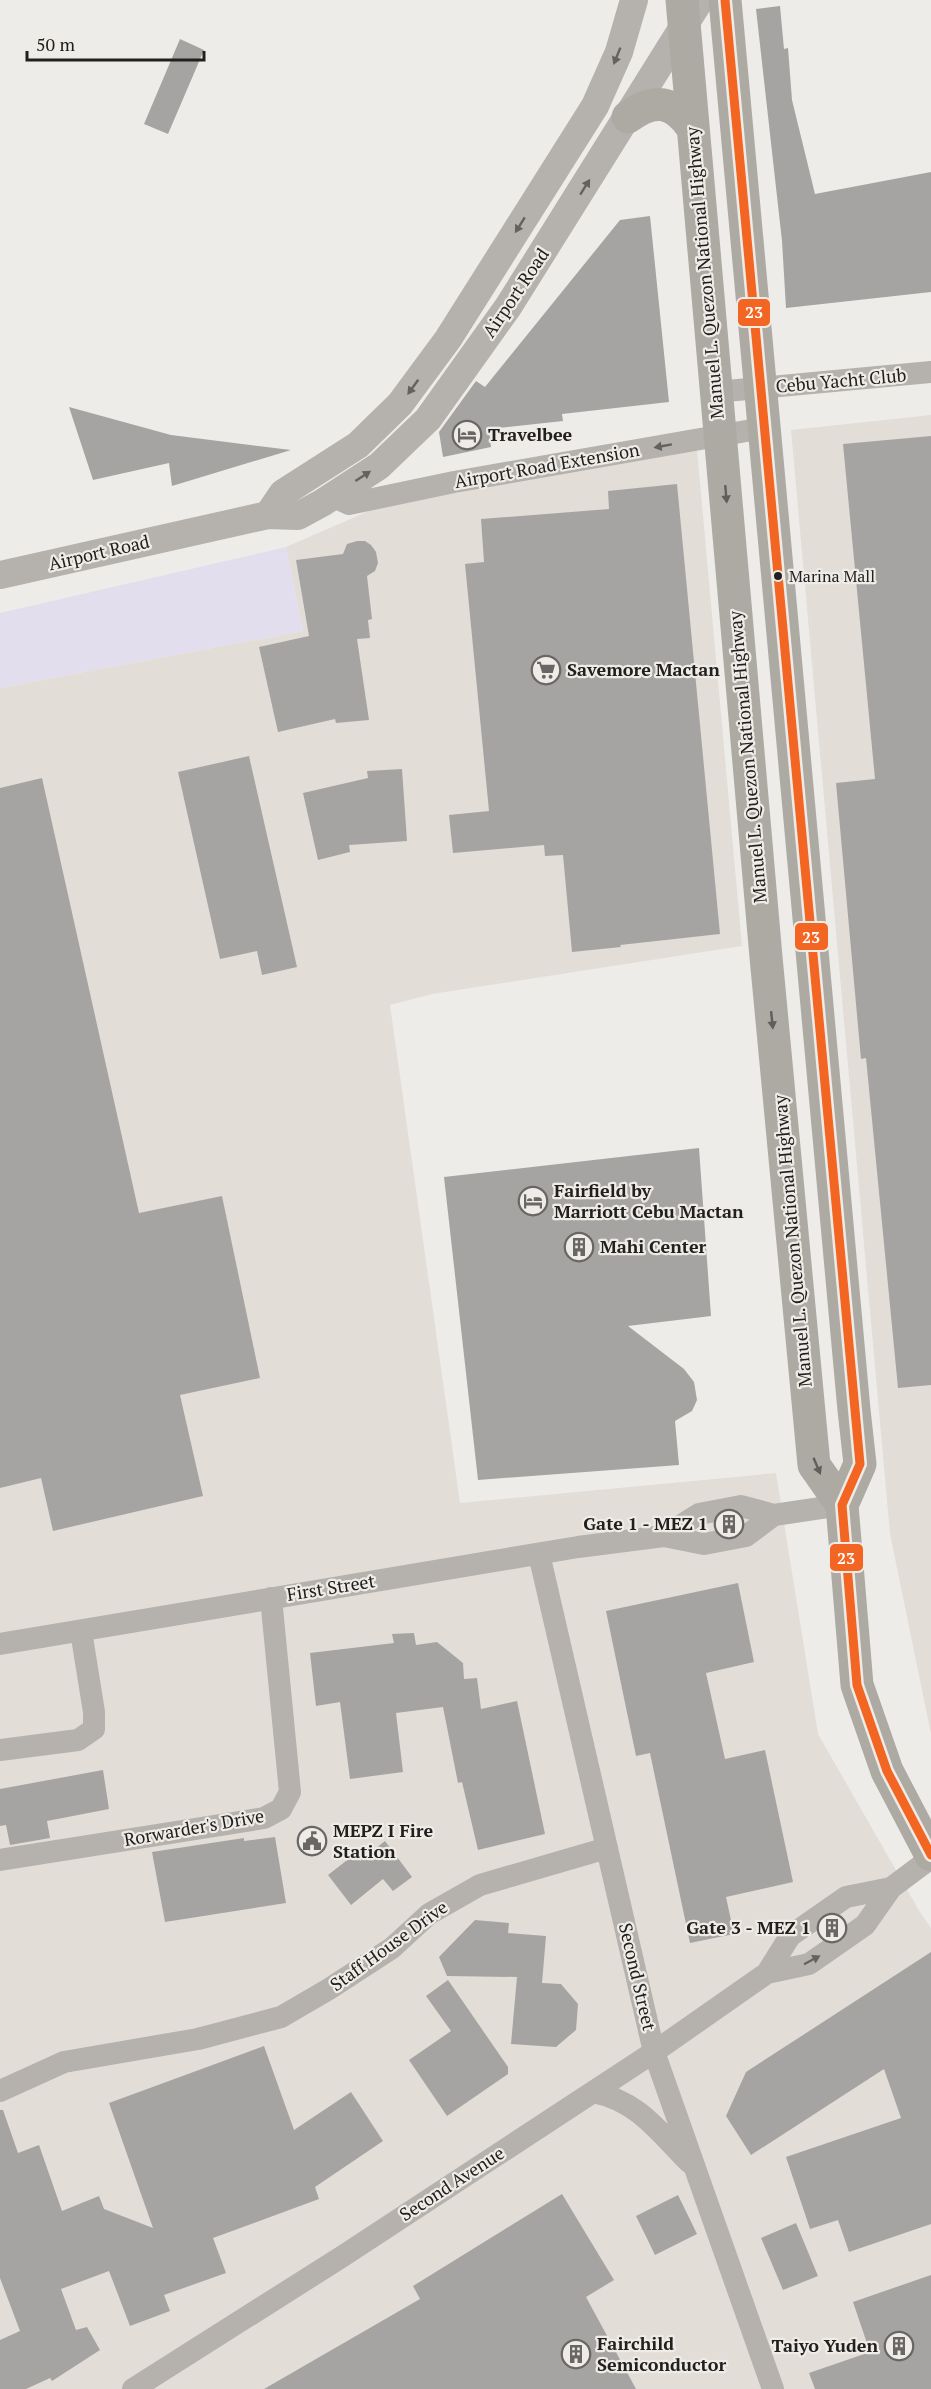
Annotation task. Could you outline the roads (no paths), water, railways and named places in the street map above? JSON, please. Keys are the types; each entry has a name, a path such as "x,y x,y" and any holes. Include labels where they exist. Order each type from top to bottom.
{"main road":[{"name":"Manuel L. Quezon National Highway","path":"725,0 860,1464 842,1505 857,1685 887,1771 931,1856"},
{"name":"Manuel L. Quezon National Highway","path":"689,9 692,127 814,1465 842,1505"},
{"path":"628,117 646,106 666,105 682,114 692,127"}],"street":[{"name":"Airport Road","path":"268,515 283,493 358,445 400,404 448,339 595,106 619,52 634,0"},
{"name":"Airport Road","path":"0,575 268,515 298,516 379,466 428,419 508,307 628,117 689,9"},
{"name":"Cebu Yacht Club","path":"716,392 931,372"},
{"name":"Airport Road Extension","path":"332,496 349,504 454,482 763,428"},
{"name":"First Street","path":"0,1644 539,1554 664,1536 699,1514 741,1506 774,1515 842,1505"},
{"name":"Second Street","path":"539,1554 654,2052 773,2389"},
{"name":"Rorwarder's Drive","path":"0,1860 264,1818 281,1809 290,1792 271,1598"},
{"path":"0,1750 78,1740 94,1729 94,1712 81,1631"},
{"name":"Staff House Drive","path":"0,2091 64,2062 198,2039 280,2017 329,1989 392,1948 429,1914 480,1885 607,1848"},
{"name":"Second Avenue","path":"133,2389 343,2256 654,2052 767,1973 809,1964 865,1925 891,1888 931,1856"},
{"name":"Second Avenue","path":"767,1973 790,1936 846,1897 891,1888"},
{"path":"593,2092 611,2096 647,2117 694,2168"}],"place":[{"name":"Travelbee","path":"467,435"},
{"name":"Marina Mall","path":"778,576"},
{"name":"Savemore Mactan","path":"546,670"},
{"name":"Fairfield by Marriott Cebu Mactan","path":"533,1201"},
{"name":"Mahi Center","path":"579,1247"},
{"name":"Gate 1 - MEZ 1","path":"729,1524"},
{"name":"MEPZ I Fire Station","path":"312,1841"},
{"name":"Gate 3 - MEZ 1","path":"832,1928"},
{"name":"Taiyo Yuden","path":"899,2346"},
{"name":"Fairchild Semiconductor","path":"576,2354"}]}
